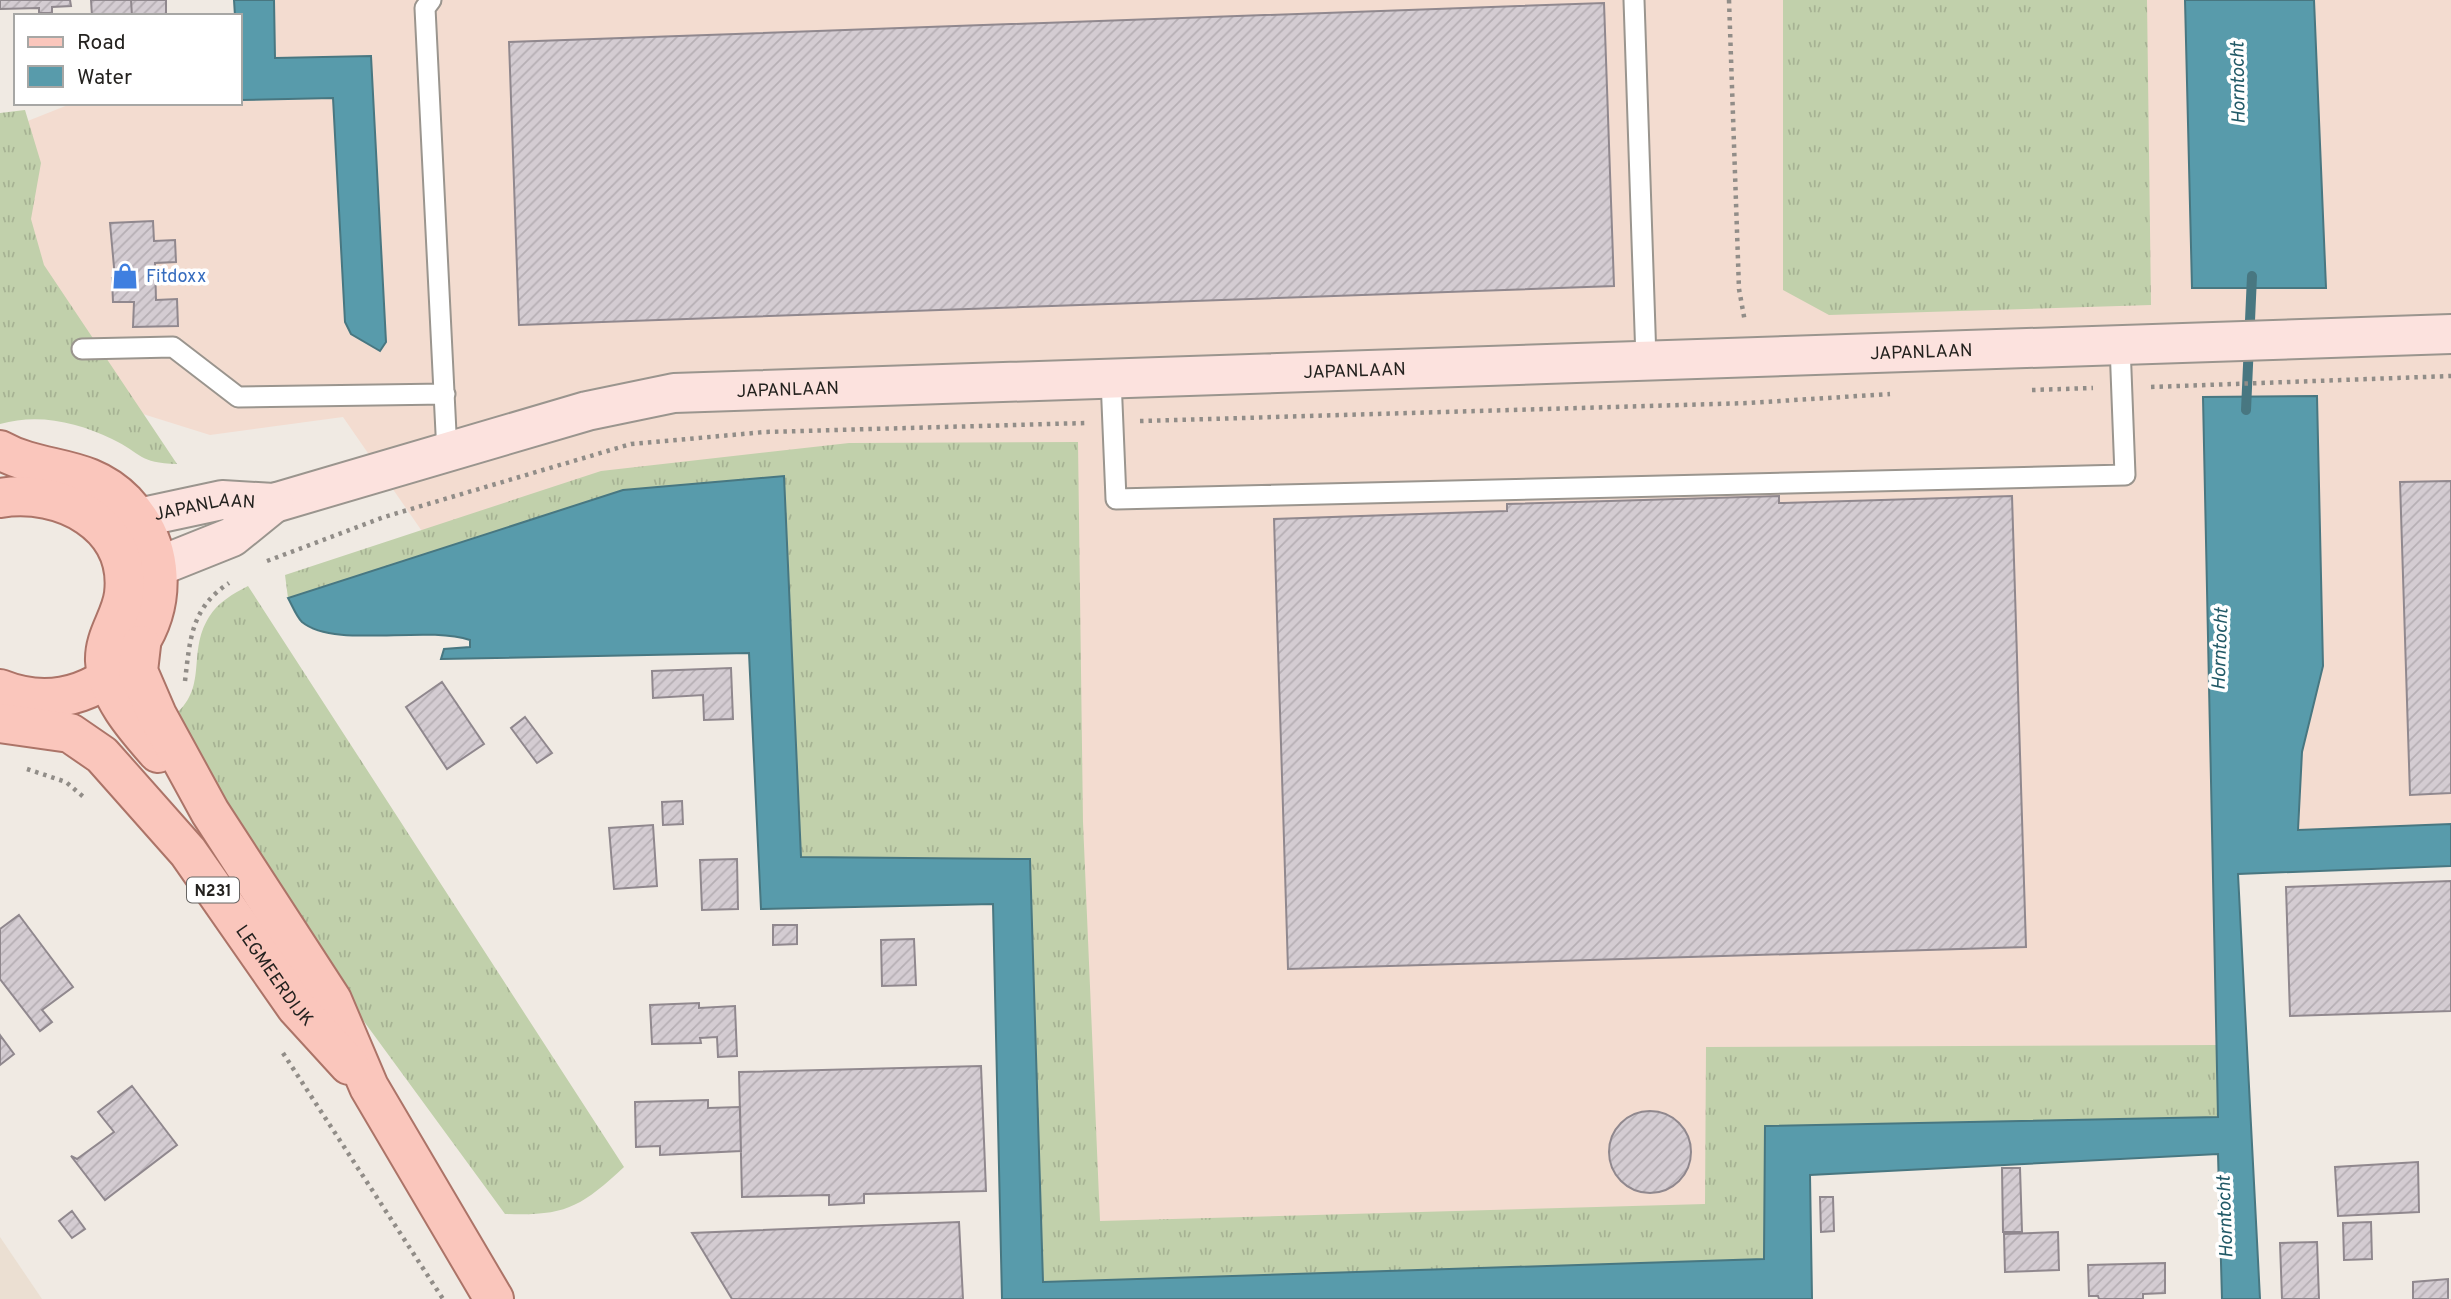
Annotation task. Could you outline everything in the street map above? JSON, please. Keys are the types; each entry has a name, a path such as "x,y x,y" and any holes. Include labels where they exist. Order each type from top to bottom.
{"main road":[{"name":"N231","path":"0,689 23,695 52,696 82,690 108,677 132,657 141,645 155,607 157,567 150,541 138,518 115,492 100,482 68,469 17,457"},
{"name":"N231","path":"0,498 23,496 52,500 82,511 100,523 117,548 125,576 122,606 105,647 108,677"},
{"path":"100,523 138,518"},
{"name":"LEGMEERDIJK","path":"141,645 138,671 157,715 210,812 332,1000 369,1087 494,1299"},
{"name":"LEGMEERDIJK","path":"108,677 113,691 138,730 210,812"},
{"name":"LEGMEERDIJK","path":"17,726 70,733 85,742 146,802 188,852 296,1007 369,1087"}],"street":[{"name":"JAPANLAAN","path":"138,518 222,500 274,503 587,411 674,393 2451,334"},
{"name":"JAPANLAAN","path":"157,567 232,537 274,503"}],"lane":[{"path":"431,0 425,8 447,453"},
{"path":"1634,0 1646,360"},
{"path":"1111,379 1116,499 2125,475 2120,345"},
{"path":"82,349 173,347 238,397 445,394"}],"path":[{"path":"1729,0 1739,289 1745,314 1746,359"},
{"path":"2028,390 2451,376"},
{"path":"287,553 384,516 631,444 765,432 1748,403 1894,394"},
{"path":"14,767 39,771 66,782"}],"shaded area":[{"path":"248,0 2451,0 2451,838 2220,859 2227,1133 1789,1144 1786,1267 1030,1299 1011,885 769,638 500,644 343,417 210,435 31,379 0,132 68,105 242,105"},
{"path":"0,1237 42,1299 0,1299"}],"green space":[{"path":"1783,0 2147,0 2151,305 1829,315 1783,290"},
{"path":"25,110 41,163 31,219 44,265 177,464 147,460 112,439 71,424 29,419 0,424 0,113"},
{"path":"1078,442 1083,822 1100,1221 1705,1204 1706,1047 2217,1045 2218,1117 1765,1126 1764,1259 1043,1282 1030,860 801,857 783,476 623,490 288,598 285,575 601,471 849,443"},
{"path":"248,586 624,1167 595,1192 570,1207 543,1213 505,1214 308,945 172,717 184,706 191,694 202,631 209,617 231,595"}],"water":[{"path":"234,0 274,0 275,58 371,56 386,342 380,351 351,334 345,322 333,98 242,100 242,14 235,14"},
{"path":"2185,0 2314,0 2326,288 2192,288"},
{"path":"2317,396 2323,666 2302,752 2298,830 2451,824 2451,866 2238,874 2260,1299 2222,1299 2218,1154 1810,1175 1812,1299 1002,1299 993,904 761,909 749,653 441,659 444,649 470,647 470,640 429,635 358,636 317,630 302,622 288,598 623,490 784,476 801,857 1030,859 1043,1282 1764,1259 1765,1126 2218,1117 2203,397"}],"building":[{"path":"0,0 70,0 71,6 52,7 52,13 39,13 39,8 0,9"},
{"path":"91,0 131,0 132,14 92,14"},
{"path":"131,0 166,0 166,14 132,14"},
{"path":"1604,3 1614,286 519,325 509,42"},
{"path":"153,221 154,241 175,240 176,262 155,263 156,300 177,299 178,326 133,327 134,302 113,302 112,278 115,278 110,223"},
{"path":"2451,481 2451,793 2410,795 2400,482"},
{"path":"1779,496 1779,503 1783,503 2012,496 2026,947 1288,969 1274,519 1507,511 1507,504"},
{"path":"731,668 733,719 704,720 703,695 653,698 652,671"},
{"path":"442,682 484,744 447,769 406,707"},
{"path":"525,717 552,753 537,763 511,728"},
{"path":"682,801 683,824 663,825 662,802"},
{"path":"653,825 657,886 614,889 609,828"},
{"path":"737,859 738,909 702,910 700,860"},
{"path":"2451,881 2451,1011 2290,1016 2286,887"},
{"path":"19,915 73,987 42,1010 52,1022 40,1031 0,979 0,929"},
{"path":"773,925 797,925 797,944 773,945"},
{"path":"914,939 916,985 882,986 881,940"},
{"path":"699,1003 699,1008 735,1006 737,1056 718,1057 717,1037 700,1038 701,1043 652,1044 650,1005"},
{"path":"0,1035 14,1054 0,1065"},
{"path":"981,1066 986,1191 864,1194 864,1203 829,1205 829,1195 742,1197 739,1072"},
{"path":"132,1086 177,1145 105,1200 71,1156 77,1159 114,1132 98,1112"},
{"path":"708,1100 708,1108 740,1107 741,1151 660,1155 660,1146 636,1147 635,1102"},
{"path":"1650,1111 1666,1114 1679,1123 1688,1136 1691,1152 1688,1168 1679,1181 1666,1190 1650,1193 1634,1190 1621,1181 1612,1168 1609,1152 1612,1136 1621,1123 1634,1114"},
{"path":"2418,1162 2419,1212 2338,1216 2335,1167"},
{"path":"2002,1168 2020,1168 2022,1232 2003,1232"},
{"path":"1820,1197 1833,1197 1834,1231 1821,1232"},
{"path":"72,1211 85,1229 72,1238 59,1221"},
{"path":"959,1222 963,1299 732,1299 692,1233"},
{"path":"2371,1222 2372,1259 2344,1260 2343,1223"},
{"path":"2058,1232 2059,1270 2005,1272 2004,1234"},
{"path":"2317,1242 2319,1299 2282,1299 2280,1243"},
{"path":"2165,1263 2165,1293 2143,1294 2143,1299 2099,1299 2098,1296 2089,1296 2088,1265"},
{"path":"2448,1279 2448,1299 2413,1299 2413,1282"}],"waterway":[{"name":"Horntocht","path":"2246,410 2252,276"}],"place":[{"name":"Fitdoxx","path":"125,276"}]}
